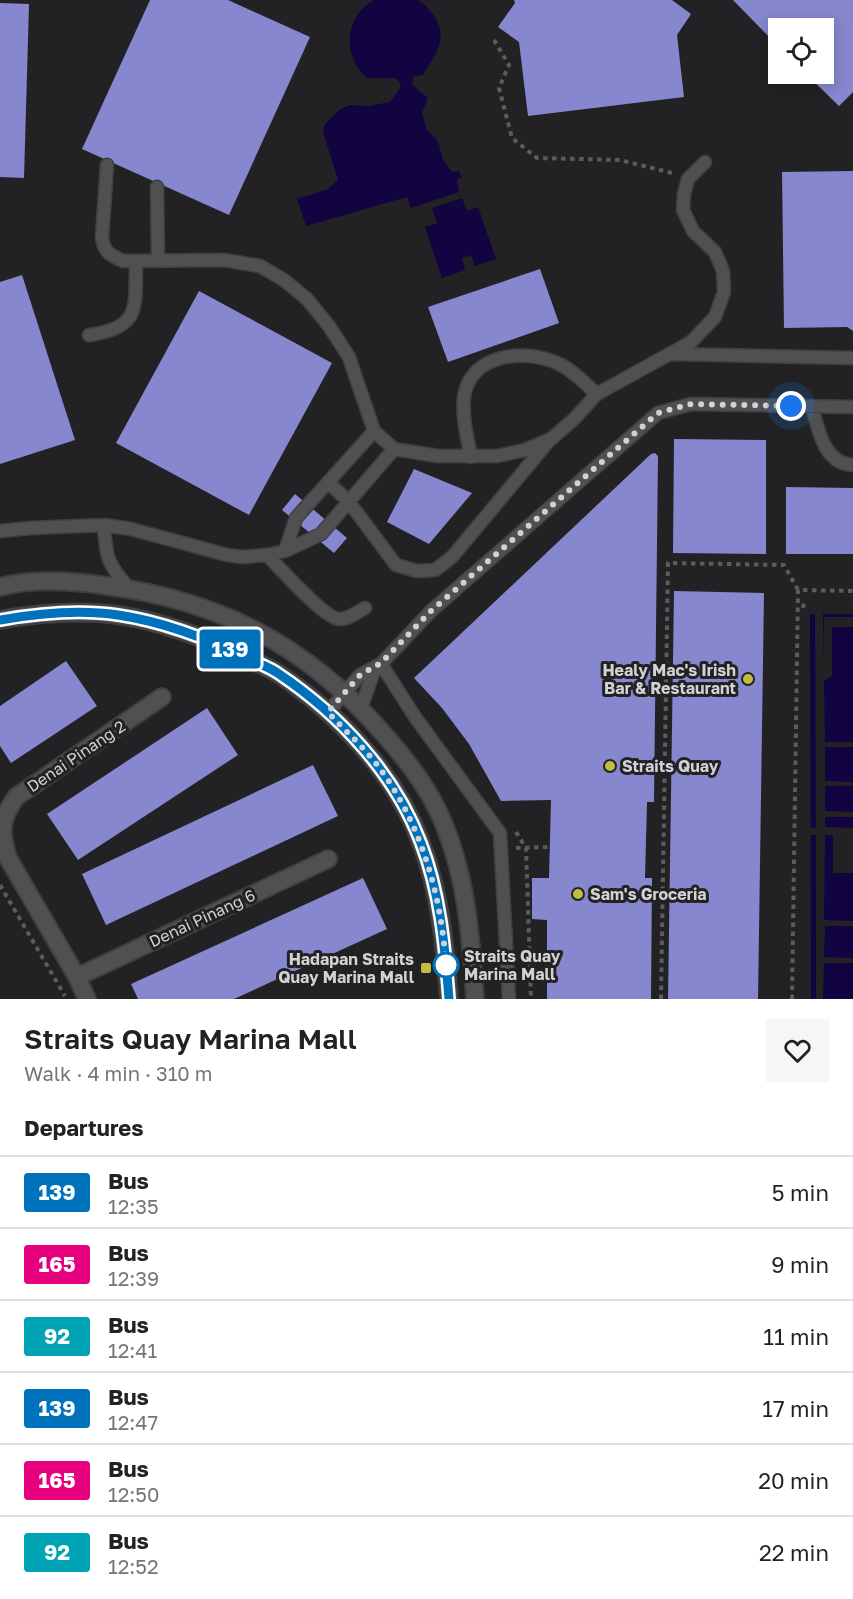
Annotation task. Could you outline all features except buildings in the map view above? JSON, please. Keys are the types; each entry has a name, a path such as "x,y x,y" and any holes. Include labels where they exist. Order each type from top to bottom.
{"main road":[{"path":"0,587 82,582 129,588 179,600 232,619 278,642 320,670 361,708 406,759 438,811 456,861 466,903 472,945 475,999"},
{"path":"0,620 74,612 118,615 175,628 220,644 279,674 328,712 382,771 393,787 421,841 445,948 449,999"},
{"name":"Denai Pinang 2","path":"0,822 6,809 16,797 162,698"},
{"path":"0,822 0,839 8,858 77,977 87,999"},
{"name":"Denai Pinang 6","path":"77,977 328,859"}],"lane":[{"path":"328,482 349,502 396,565 417,571 435,570 452,557 550,439 573,420 597,394 691,342 715,317 724,292 723,271 715,252 693,231 683,210 687,179 705,162"},
{"path":"107,165 102,238 108,254 123,261 136,262 224,260 260,266 285,280 306,299 329,326 349,357 374,431 394,449 438,456 497,456 525,450 550,439"},
{"path":"157,187 158,261"},
{"path":"89,335 108,332 119,327 132,313 135,300 136,262"},
{"path":"471,457 464,415 465,395 475,371 499,358 528,354 558,363 597,394"},
{"path":"670,354 853,358"},
{"path":"328,712 363,673 378,666 431,611 658,413 691,404 853,407"},
{"path":"812,406 824,445 836,460 845,465 853,465"},
{"path":"285,551 296,518 374,431"},
{"path":"0,531 104,525 131,529 227,555 267,555 285,551 321,534 394,449"},
{"path":"104,525 106,554 109,563 129,588"},
{"path":"267,555 325,613 338,619 350,617 365,608"},
{"path":"361,708 378,666"},
{"path":"378,666 501,833 509,999"}],"path":[{"path":"495,40 509,65 499,88 512,138 537,158 620,160 675,173 687,179"},
{"path":"661,999 668,563 784,566 798,590 792,999"},
{"path":"798,590 853,591"},
{"path":"500,848 550,847"},
{"path":"656,848 663,847"},
{"path":"0,885 66,999"}],"shaded area":[{"path":"374,0 416,0 426,6 437,21 441,37 437,52 423,75 414,76 412,85 428,98 422,112 426,129 438,141 443,160 452,172 459,171 462,177 457,180 459,192 411,208 407,197 306,226 297,199 328,189 338,180 323,132 325,124 339,110 349,105 369,106 390,102 401,87 395,78 367,78 353,59 350,48 352,26 364,7"},
{"path":"462,198 467,211 478,207 496,259 475,266 471,255 462,258 465,270 442,278 425,227 437,223 432,208"},
{"path":"810,614 853,614 853,999 811,999"}],"pier":[{"path":"815,613 823,613 823,665 824,617 853,617 853,627 832,627 832,676 824,681 825,742 853,742 853,747 825,747 825,781 853,782 853,786 825,786 825,811 853,812 853,817 825,817 825,827 853,828 853,873 833,873 833,835 825,835 824,920 853,921 853,926 825,926 824,957 853,958 853,963 824,963 823,999 816,999 816,835 808,835 808,828 816,828"}],"bus line":[{"name":"139","path":"0,620 74,612 118,615 175,628 220,644 279,674 328,712 376,764 393,787 421,841 445,948 449,999"}],"place":[{"name":"Healy Mac's Irish Bar & Restaurant","path":"748,679"},
{"name":"Straits Quay","path":"610,766"},
{"name":"Sam's Groceria","path":"578,894"},
{"name":"Straits Quay Marina Mall","path":"446,965"},
{"name":"Hadapan Straits Quay Marina Mall","path":"426,968"}],"route":[{"path":"446,965 438,911 421,841 393,787 376,764 328,712 360,675 381,663 431,611 658,413 691,404 791,406"}]}
